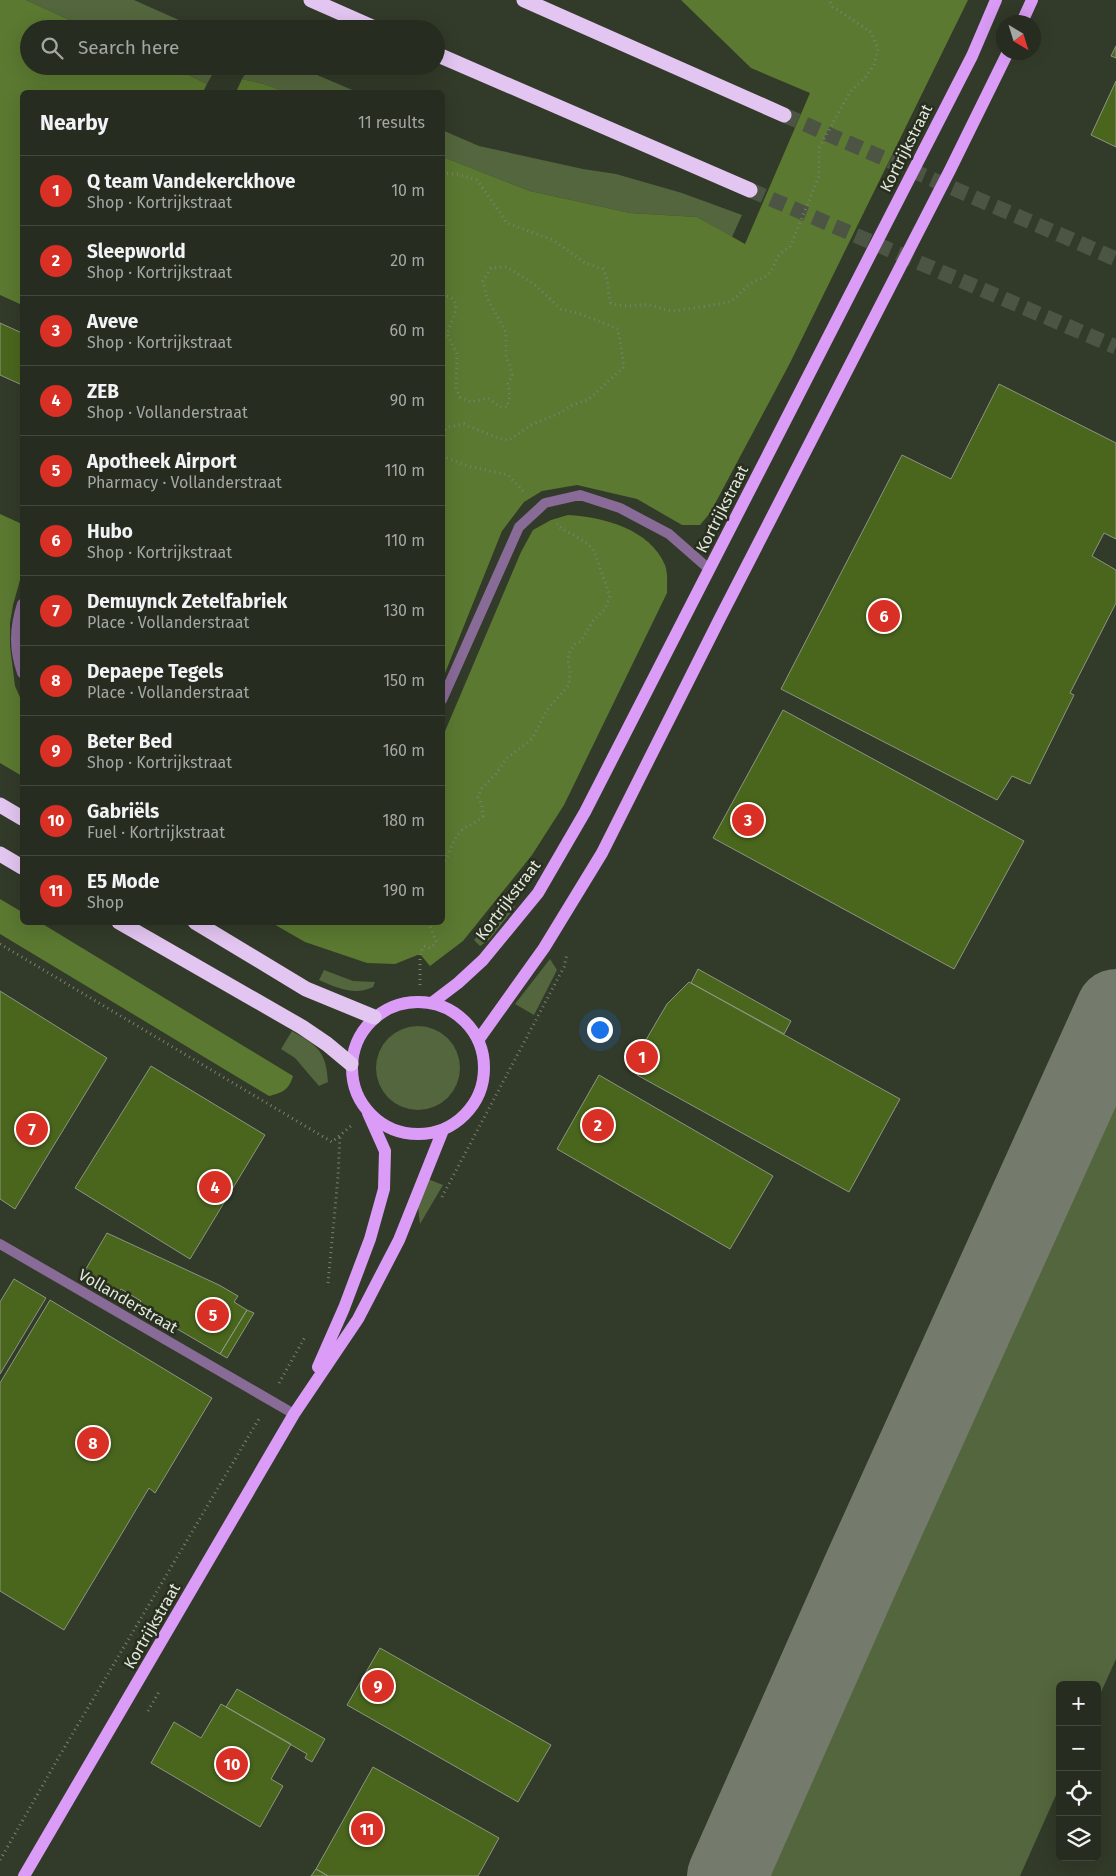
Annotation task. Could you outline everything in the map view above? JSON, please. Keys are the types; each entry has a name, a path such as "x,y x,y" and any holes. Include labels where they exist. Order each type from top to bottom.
{"highway":[{"path":"311,0 357,20"},
{"path":"524,0 784,115"},
{"path":"445,58 750,190"},
{"path":"0,805 20,817"},
{"path":"0,854 20,866"},
{"path":"124,925 302,1027 351,1064"},
{"path":"201,925 306,989 374,1017"}],"main road":[{"name":"Kortrijkstraat","path":"427,1002 458,983 482,960 538,893 585,812 972,56 996,0"},
{"path":"1025,15 1032,0"},
{"path":"479,1039 544,948 602,853 946,179 1004,60"},
{"path":"427,1002 459,1014 470,1025 479,1039 487,1067 481,1091 466,1115 443,1130 416,1135 390,1129 368,1113 355,1090 351,1064 358,1038 374,1017 402,1003 427,1002"},
{"name":"Kortrijkstraat","path":"307,1392 344,1308 370,1239 384,1189 385,1150 368,1113"},
{"name":"Kortrijkstraat","path":"24,1876 307,1392 358,1319 396,1248 443,1130"}],"street":[{"path":"445,693 519,527 545,503 580,495 620,508 668,534 709,569"},
{"path":"20,610 17,620 16,655 20,667"},
{"name":"Vollanderstraat","path":"0,1244 294,1414"}],"path":[{"path":"445,172 477,180 507,223 554,240 585,263 604,269 608,279 607,291 611,303 624,307 649,305 672,311 728,303 740,295 758,278 764,278 772,270 781,252 790,247 819,176 819,148 850,92 865,78 874,66 878,48 871,32 833,7 829,0"},
{"path":"445,296 455,301 457,307 447,334 457,354 456,389 460,397 471,402 488,398 500,407 506,407 510,396 508,384 512,375 506,357 506,332 487,298 483,281 491,268 506,267 535,284 561,309 581,314 618,329 624,367 588,400 574,404 560,413 531,425 509,440 500,439 464,424 448,427 445,430"},
{"path":"445,457 468,466 508,475 561,528 587,543 594,551 610,596 605,608 593,621 585,636 570,651 568,660 570,672 569,685 547,710 532,739 506,759 496,774 481,789 478,797 482,805 483,816 479,821 462,830 455,838 445,860"},
{"path":"427,1002 420,954 424,946 430,948 436,940 429,925"},
{"path":"0,944 332,1142 340,1134 328,1285"},
{"path":"0,1860 309,1331"}],"green space":[{"path":"0,0 26,0 69,20 20,20 20,75 188,75 207,84 204,90 20,90 20,304 0,295"},
{"path":"26,0 134,0 179,20 69,20"},
{"path":"681,0 968,0 790,363 710,513 700,525 682,525 637,499 577,485 542,491 524,502 502,531 445,673 445,158 530,191 630,213 697,217 745,244 810,93 751,68"},
{"path":"188,75 212,75 207,84"},
{"path":"244,75 317,75 352,90 280,90 242,79"},
{"path":"242,79 280,90 237,90"},
{"path":"445,131 479,146 583,169 616,174 682,193 742,215 732,237 697,217 630,213 530,191 445,158"},
{"path":"0,514 20,523 20,580 10,623 10,646 15,686 20,697 20,775 0,763"},
{"path":"568,515 582,516 610,522 637,534 658,553 665,565 667,593 564,805 532,855 463,941 430,966 420,954 395,964 367,963 305,942 275,925 445,925 445,731 521,552 533,530 551,520"},
{"path":"0,899 20,911 20,925 44,925 293,1076 289,1085 281,1092 269,1096 0,934"},
{"path":"507,901 515,907 489,940 480,946 474,940"},
{"path":"550,959 557,970 534,1015 515,1004"},
{"path":"324,970 353,981 375,982 373,987 366,990 346,990 319,980"},
{"path":"418,1026 441,1033 453,1045 460,1068 453,1091 441,1103 418,1110 395,1103 383,1091 376,1068 383,1045 395,1033"},
{"path":"292,1031 319,1050 325,1063 328,1082 319,1086 295,1058 281,1049"},
{"path":"1116,1068 1116,1659 1101,1692 1101,1681 1056,1681 1056,1795 1020,1876 758,1876"},
{"path":"428,1179 443,1185 420,1224 418,1207"}],"building":[{"path":"1116,46 1116,58 1111,56"},
{"path":"1116,81 1116,147 1091,135"},
{"path":"0,323 20,332 20,384 0,375"},
{"path":"999,384 1116,443 1116,539 1104,533 1092,556 1116,570 1116,603 1070,693 1074,695 1030,784 1012,776 997,800 781,689 902,455 951,479"},
{"path":"783,710 1024,841 954,969 713,838"},
{"path":"698,969 791,1021 784,1034 691,983"},
{"path":"689,982 900,1099 849,1192 637,1075 643,1045 667,1004"},
{"path":"0,991 107,1058 15,1209 0,1199"},
{"path":"151,1066 265,1135 190,1259 75,1188"},
{"path":"599,1075 773,1176 730,1249 557,1149"},
{"path":"107,1233 219,1285 238,1296 234,1302 247,1310 220,1354 138,1306 141,1301 121,1289 117,1294 83,1274"},
{"path":"14,1279 46,1298 0,1374 0,1302"},
{"path":"50,1300 212,1398 155,1493 149,1488 64,1630 0,1591 0,1383"},
{"path":"247,1310 254,1313 227,1358 220,1354"},
{"path":"380,1648 551,1745 518,1802 347,1705"},
{"path":"237,1689 325,1739 312,1762 305,1758 307,1754 226,1707"},
{"path":"221,1704 291,1744 271,1779 283,1786 260,1827 151,1763 174,1722 201,1738"},
{"path":"373,1767 499,1838 478,1876 328,1876 316,1869"},
{"path":"316,1869 328,1876 311,1876"}],"taxiway":[{"path":"727,1876 863,1569 1116,1009"}],"tunnel":[{"path":"784,115 1116,259"},
{"path":"750,190 1116,347"}],"place":[{"name":"Hubo","path":"884,616"},
{"name":"Aveve","path":"748,820"},
{"name":"Q team Vandekerckhove","path":"642,1057"},
{"name":"Sleepworld","path":"598,1125"},
{"name":"Demuynck Zetelfabriek","path":"32,1129"},
{"name":"ZEB","path":"215,1187"},
{"name":"Apotheek Airport","path":"213,1315"},
{"name":"Depaepe Tegels","path":"93,1443"},
{"name":"Beter Bed","path":"378,1686"},
{"name":"Gabriëls","path":"232,1764"},
{"name":"E5 Mode","path":"367,1829"}]}
